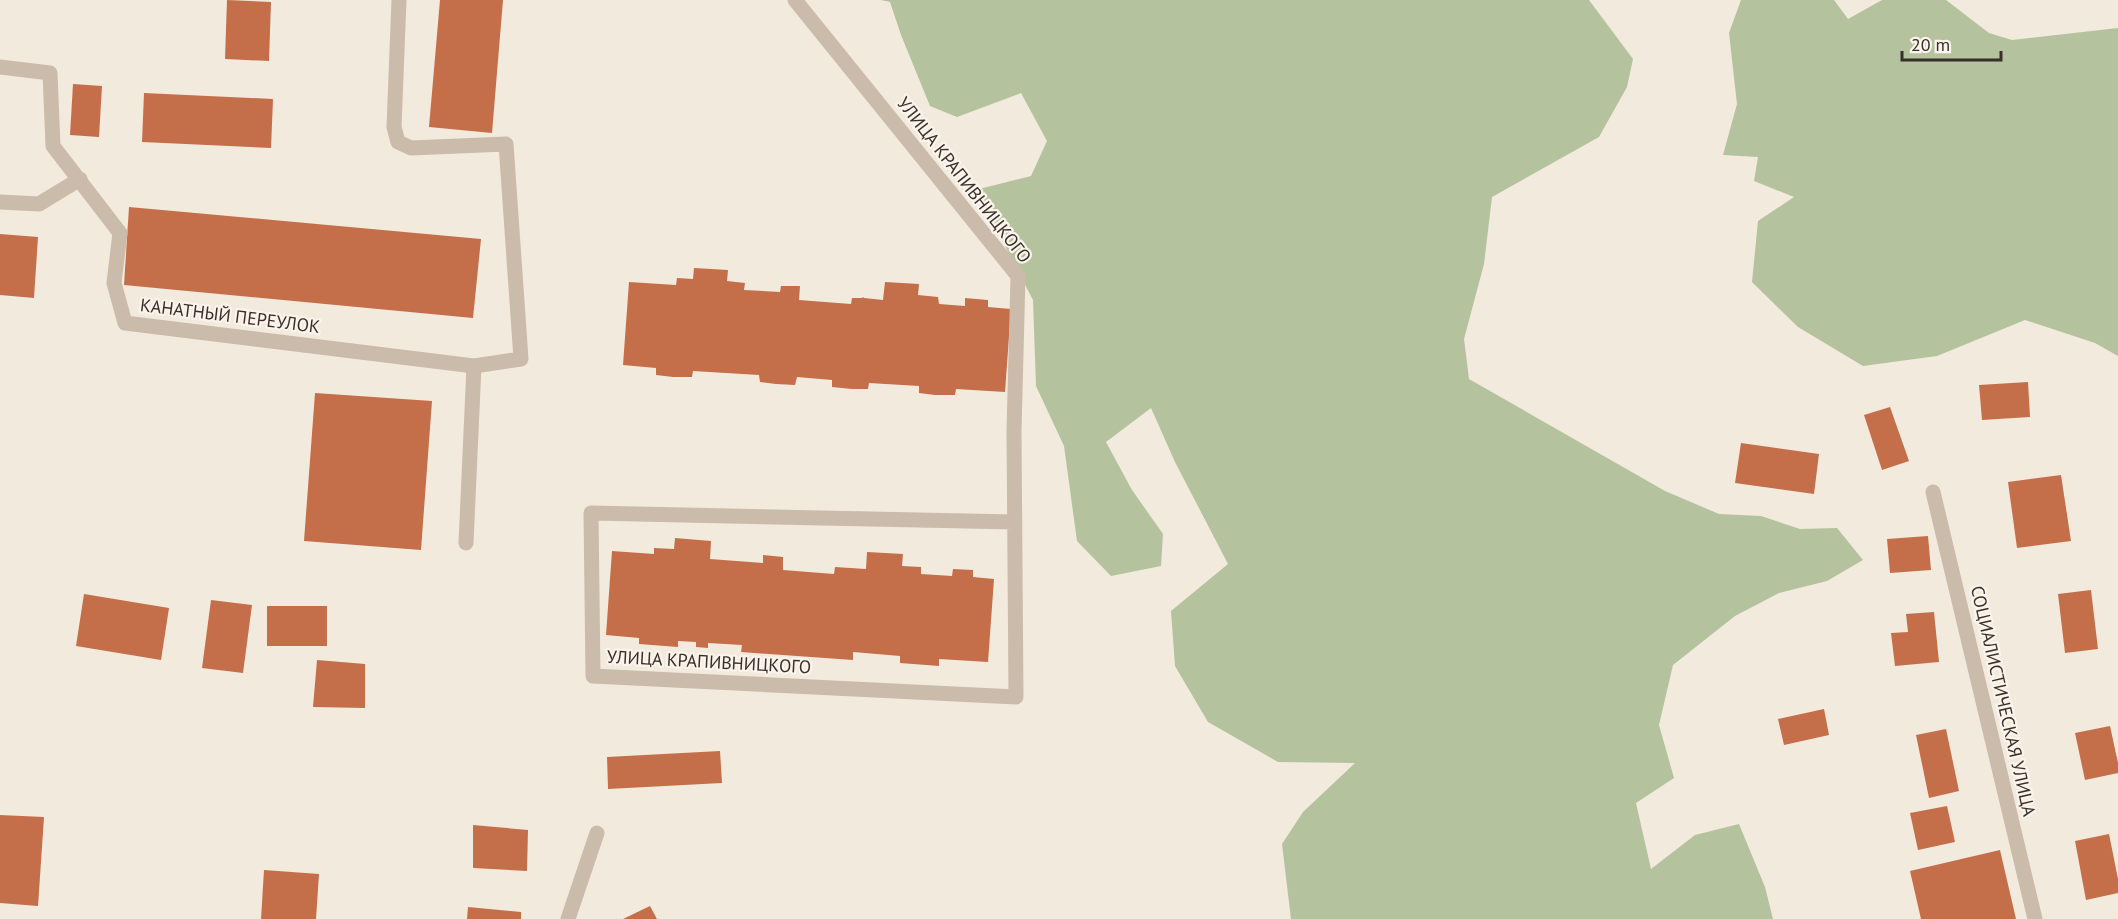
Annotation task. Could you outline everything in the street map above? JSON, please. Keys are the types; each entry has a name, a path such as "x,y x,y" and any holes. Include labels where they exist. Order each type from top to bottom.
{"street":[{"path":"399,0 394,127 398,142 411,148 506,144 521,359 474,366 466,543"},
{"name":"УЛИЦА КРАПИВНИЦКОГО","path":"795,0 1018,276 1014,431 1015,522 1016,697 593,675 591,513 1015,522"},
{"name":"КАНАТНЫЙ ПЕРЕУЛОК","path":"0,67 50,73 53,146 120,233 114,283 125,323 474,366"},
{"path":"0,202 39,204 80,179"},
{"name":"СОЦИАЛИСТИЧЕСКАЯ УЛИЦА","path":"1934,492 2035,919"},
{"path":"568,919 597,833"}],"green space":[{"path":"881,0 1589,0 1633,59 1627,87 1599,137 1492,197 1484,264 1464,339 1469,379 1665,491 1719,514 1761,516 1800,529 1837,528 1863,560 1827,581 1779,593 1735,616 1673,665 1659,725 1674,778 1636,803 1651,869 1695,835 1739,824 1765,887 1773,919 1291,919 1282,844 1303,812 1355,763 1278,762 1208,722 1175,666 1171,611 1228,564 1175,462 1151,408 1106,442 1132,490 1163,534 1161,566 1111,576 1077,541 1064,446 1036,386 1033,300 1003,242 982,208 979,189 1031,176 1047,141 1021,93 957,117 930,106 890,2"},
{"path":"1741,0 1834,0 1848,19 1882,0 1946,0 1989,33 2012,40 2118,28 2118,356 2095,343 2025,320 1937,356 1863,366 1798,327 1752,282 1758,221 1794,197 1754,181 1758,157 1723,155 1737,104 1729,33"}],"building":[{"path":"227,0 271,2 269,61 225,59"},
{"path":"440,0 503,0 492,133 429,127"},
{"path":"73,84 102,86 99,137 70,135"},
{"path":"144,93 273,99 271,148 142,142"},
{"path":"129,207 481,239 473,318 124,285"},
{"path":"0,234 38,237 34,298 0,295"},
{"path":"694,268 728,270 727,281 745,283 744,290 780,292 781,286 800,286 799,300 851,304 852,298 883,300 885,282 919,284 918,295 938,297 939,304 965,306 965,298 988,300 988,307 1011,309 1005,392 956,389 955,395 935,395 919,393 919,386 869,383 868,389 852,389 832,387 832,380 797,377 795,385 776,384 760,382 759,375 693,371 692,377 673,377 656,375 656,368 623,365 629,282 676,285 677,278 693,279"},
{"path":"2028,382 2030,417 1982,420 1979,385"},
{"path":"315,393 432,401 421,550 304,541"},
{"path":"1890,407 1909,461 1882,470 1864,415"},
{"path":"1741,443 1819,454 1814,494 1735,483"},
{"path":"2061,475 2071,541 2017,548 2008,482"},
{"path":"1928,536 1931,570 1890,573 1887,539"},
{"path":"675,538 711,541 710,559 763,563 763,555 783,557 783,570 834,574 835,567 866,569 867,552 903,554 902,566 921,567 921,574 952,576 953,569 973,570 973,577 994,579 988,662 939,659 939,666 900,663 900,656 853,652 853,660 741,652 742,645 708,643 708,648 696,647 696,642 678,641 678,647 639,644 639,638 606,635 612,551 654,554 654,548 674,549"},
{"path":"2091,590 2098,649 2065,653 2058,594"},
{"path":"84,594 169,608 161,660 76,646"},
{"path":"211,600 252,605 243,673 202,668"},
{"path":"267,606 327,606 327,646 267,646"},
{"path":"1934,612 1939,662 1895,666 1891,633 1908,632 1906,614"},
{"path":"317,660 365,664 365,708 313,707"},
{"path":"1824,709 1829,735 1784,745 1778,719"},
{"path":"2110,726 2118,773 2085,780 2075,733"},
{"path":"1946,729 1959,791 1929,798 1916,735"},
{"path":"720,751 722,783 608,789 607,757"},
{"path":"1947,806 1955,842 1918,850 1910,813"},
{"path":"0,815 44,817 38,906 0,903"},
{"path":"473,825 528,830 527,871 473,868"},
{"path":"2109,834 2118,879 2118,893 2086,900 2075,841"},
{"path":"2000,850 2016,919 1921,919 1910,871"},
{"path":"264,870 319,874 316,919 261,919"},
{"path":"650,906 657,919 623,919"},
{"path":"468,907 521,912 521,919 467,919"}]}
